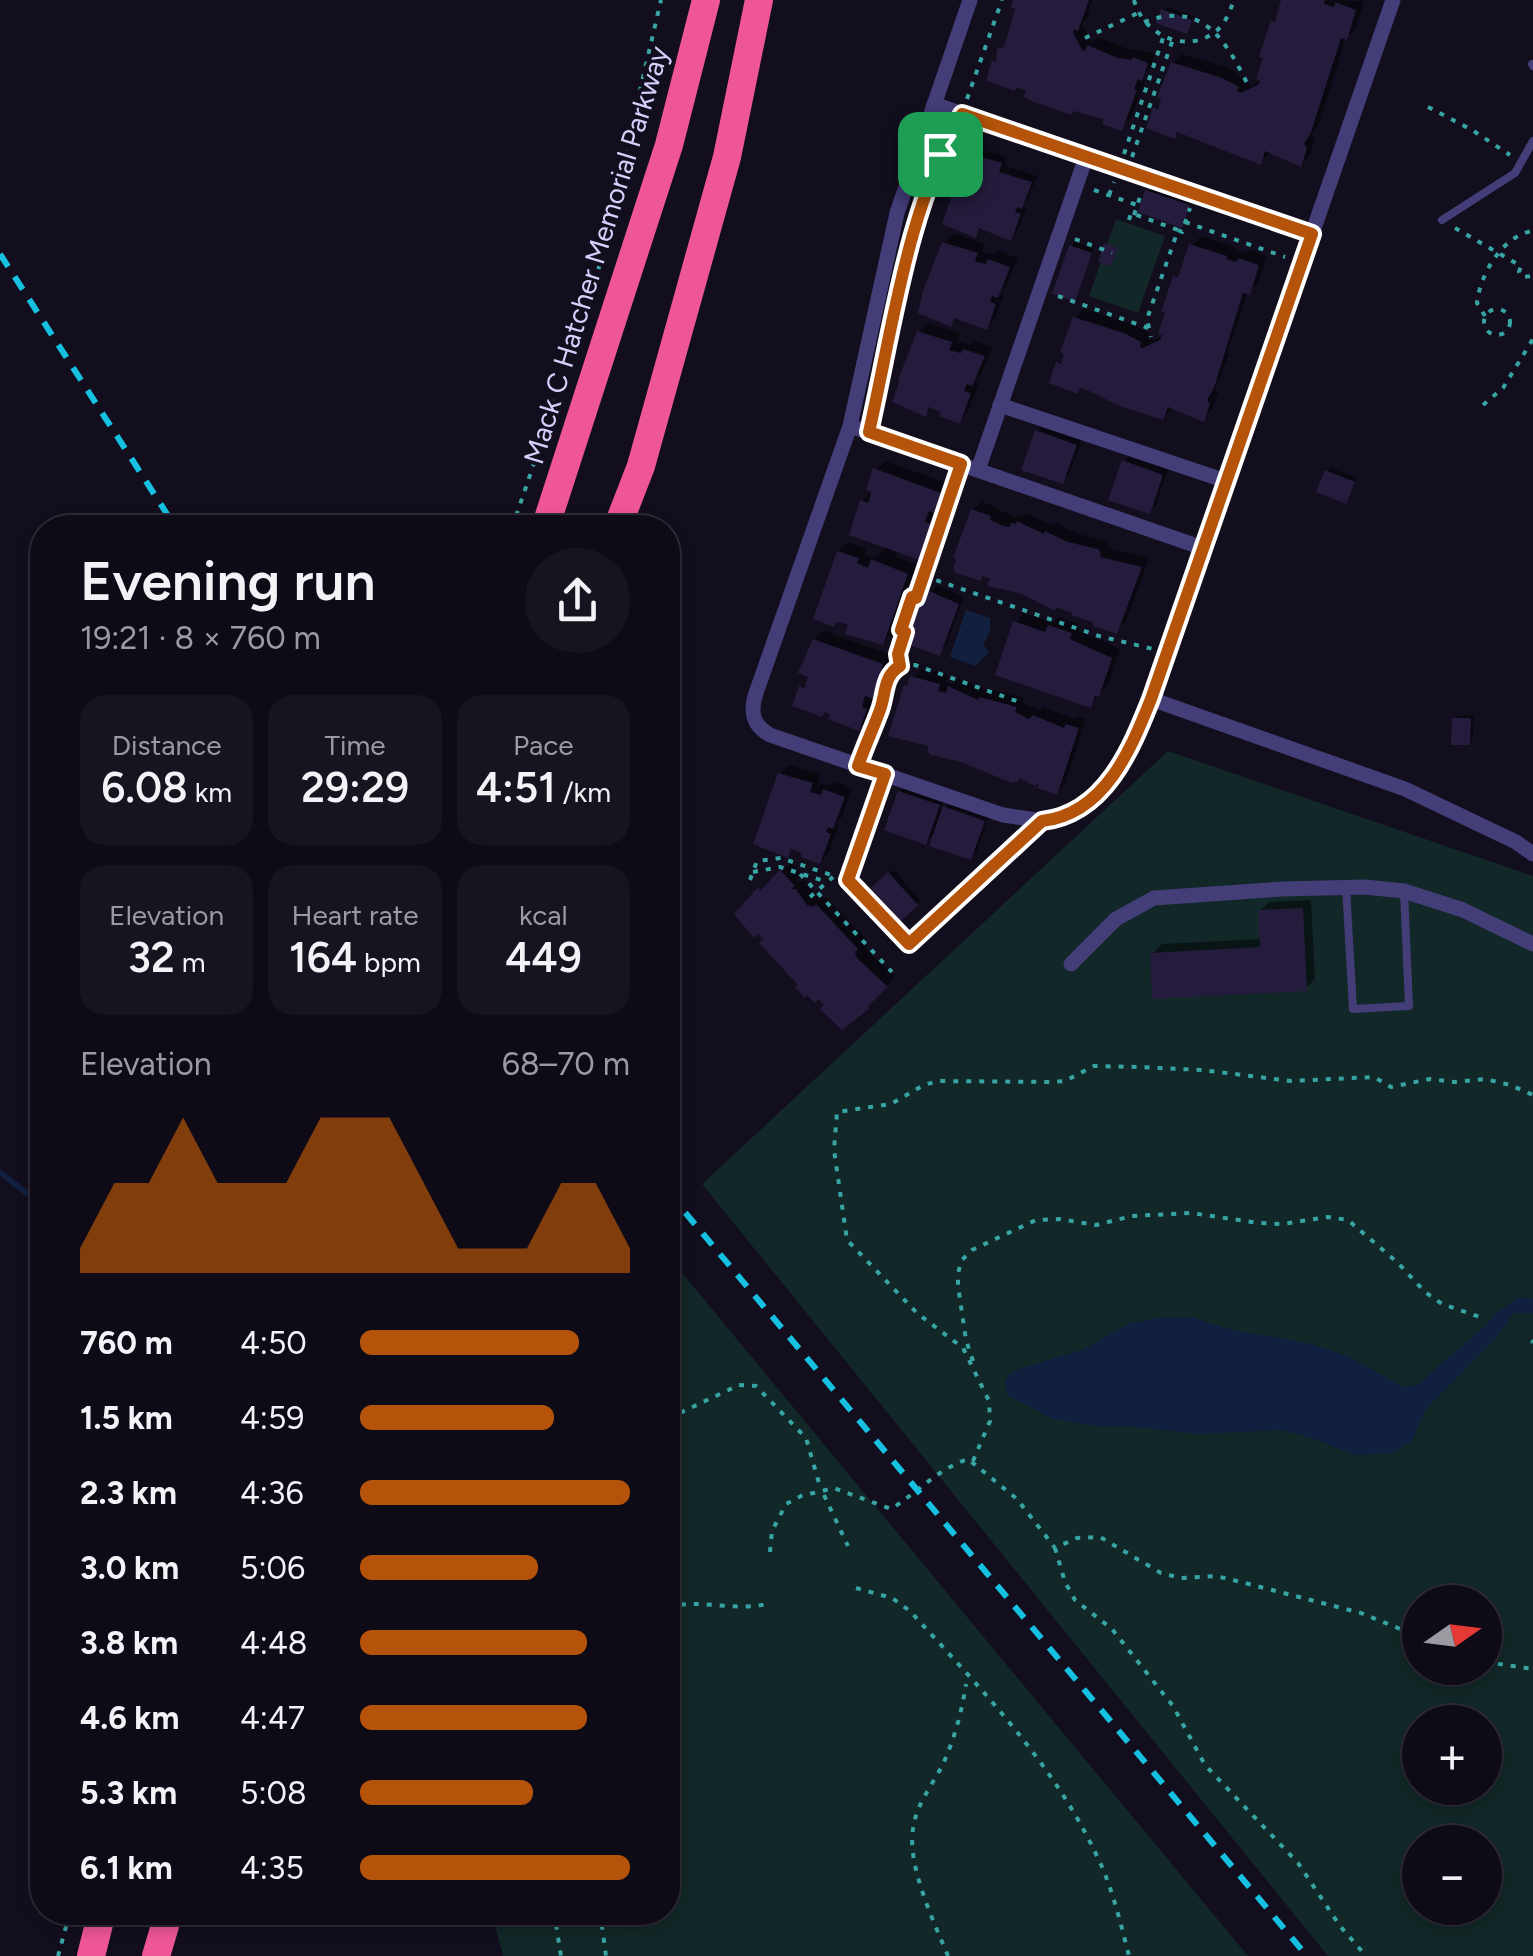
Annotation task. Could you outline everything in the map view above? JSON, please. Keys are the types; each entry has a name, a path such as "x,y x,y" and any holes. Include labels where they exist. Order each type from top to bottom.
{"highway":[{"name":"Mack C Hatcher Memorial Parkway","path":"549,515 668,146 706,0"},
{"path":"622,515 641,466 727,157 759,0"},
{"path":"91,1956 99,1925"},
{"path":"156,1956 165,1925"}],"street":[{"path":"970,0 891,236 850,426 752,712 758,727 770,735 1004,815 1042,821 1070,814 1114,777 1135,742 1393,0"},
{"path":"934,104 1312,234"},
{"path":"978,470 1086,157"},
{"path":"1000,405 1226,482"},
{"path":"850,426 1203,548"},
{"path":"1151,699 1405,789 1525,844 1533,854"},
{"path":"885,774 841,878 909,944 1042,821"},
{"path":"1071,964 1116,919 1154,898 1346,887 1404,891 1463,910 1533,944"}],"lane":[{"path":"1442,220 1522,165 1533,142"},
{"path":"1346,887 1353,1009 1410,1006 1404,891"}],"path":[{"path":"516,515 595,284 661,0"},
{"path":"869,432 923,209 940,154 962,114 1002,0"},
{"path":"1134,0 1144,22 1164,36 1198,40 1220,28 1234,0"},
{"path":"1144,22 1158,10"},
{"path":"1085,38 1138,13"},
{"path":"1215,21 1248,83"},
{"path":"1123,169 1164,36"},
{"path":"1109,195 1123,169 1173,38"},
{"path":"1144,94 1152,97"},
{"path":"1428,107 1472,130 1522,165"},
{"path":"1146,177 1131,217 1182,232 1195,194"},
{"path":"1077,184 1137,205"},
{"path":"1442,220 1520,266 1523,277 1533,276"},
{"path":"1185,222 1302,263"},
{"path":"1151,338 1147,319 1178,230"},
{"path":"1485,316 1490,310 1502,310 1510,319 1508,330 1499,336 1489,333 1484,326 1485,316 1477,306 1478,290 1514,236 1533,231"},
{"path":"1060,233 1112,253"},
{"path":"1040,290 1148,328"},
{"path":"1484,406 1503,388 1532,343"},
{"path":"900,666 898,654 905,632 901,630 924,576 961,464"},
{"path":"924,576 1098,636 1167,652"},
{"path":"858,766 888,680 900,666 915,666 1022,702"},
{"path":"750,880 758,861 776,858 841,878"},
{"path":"753,872 780,866 827,882"},
{"path":"800,874 892,972"},
{"path":"810,897 827,882 841,878"},
{"path":"974,1461 990,1421 989,1401 963,1348 917,1313 847,1240 834,1150 837,1112 892,1104 938,1081 1065,1081 1094,1066 1202,1070 1291,1082 1374,1077 1391,1086 1430,1079 1485,1079 1533,1094"},
{"path":"978,1376 966,1340 958,1286 962,1260 972,1250 1036,1220 1096,1225 1132,1216 1192,1213 1259,1223 1328,1217 1348,1220 1425,1292 1442,1304 1480,1317"},
{"path":"680,1411 739,1385 756,1386 806,1438 819,1482"},
{"path":"770,1552 772,1531 786,1504 801,1496 834,1488 891,1509 940,1471 968,1458 974,1461 1017,1499 1056,1548 1065,1582 1076,1600 1112,1629 1173,1706 1205,1765 1298,1862 1340,1926 1366,1956"},
{"path":"824,1495 848,1546"},
{"path":"1056,1548 1077,1538 1100,1537 1161,1573 1181,1578 1216,1576 1237,1580 1361,1612 1402,1629"},
{"path":"856,1588 892,1598 910,1611 1031,1748 1098,1857 1129,1956"},
{"path":"680,1605 695,1602 758,1607 770,1603"},
{"path":"1502,1664 1533,1669"},
{"path":"948,1956 920,1881 912,1850 912,1831 919,1806 952,1738 966,1684"},
{"path":"58,1956 66,1925"},
{"path":"556,1925 561,1956"},
{"path":"602,1925 606,1956"}],"green space":[{"path":"1116,219 1165,236 1138,313 1089,296"},
{"path":"1168,751 1533,876 1533,1956 1328,1956 702,1184"},
{"path":"680,1270 1248,1956 503,1956 495,1925 680,1925"}],"water":[{"path":"966,610 990,618 990,631 983,645 989,652 975,666 950,657"},
{"path":"1519,1297 1533,1299 1533,1313 1514,1313 1498,1336 1425,1410 1412,1441 1393,1453 1354,1455 1280,1430 1198,1434 1102,1427 1053,1419 1007,1395 1005,1380 1013,1371 1084,1349 1128,1324 1163,1317 1192,1317 1225,1328 1311,1344 1350,1357 1403,1387 1417,1385 1497,1312"}],"building":[{"path":"1013,0 1089,0 1078,31 1073,32 1082,50 1087,45 1118,58 1133,57 1148,63 1142,81 1138,79 1134,89 1137,90 1122,131 1102,124 1104,119 1073,111 1072,115 1024,97 1026,91 1016,87 1015,91 986,81 992,60 996,62 997,49 1004,47 1015,9 1011,7"},
{"path":"1281,0 1325,0 1324,4 1334,7 1335,2 1356,10 1347,40 1341,38 1304,144 1307,148 1301,167 1265,151 1261,165 1177,132 1175,139 1146,128 1153,107 1158,109 1161,99 1157,97 1171,62 1222,78 1239,87 1237,91 1241,93 1259,84 1256,79 1263,58 1259,57"},
{"path":"1161,9 1192,20 1187,34 1156,23"},
{"path":"967,153 1002,163 999,172 1032,182 1022,209 1017,207 1015,212 1021,214 1011,241 979,228 976,238 942,224"},
{"path":"1145,190 1190,205 1182,228 1138,212"},
{"path":"942,242 978,253 977,262 986,264 988,259 1010,267 998,298 992,296 990,302 996,304 987,330 954,318 951,327 918,313"},
{"path":"1104,243 1118,248 1111,266 1098,262"},
{"path":"1189,244 1236,262 1238,258 1259,265 1250,295 1243,293 1207,400 1210,404 1204,422 1168,407 1163,420 1087,390 1080,388 1078,394 1049,383 1056,362 1061,364 1064,354 1060,352 1073,317 1124,333 1141,342 1143,348 1161,339 1158,334 1165,313 1161,312"},
{"path":"1069,245 1092,253 1075,302 1052,294"},
{"path":"917,331 952,342 949,350 961,353 963,349 985,356 972,386 967,384 964,391 971,393 960,424 939,416 941,412 929,407 926,417 892,402"},
{"path":"1035,430 1077,445 1063,484 1021,470"},
{"path":"1122,460 1163,475 1150,514 1108,500"},
{"path":"873,468 941,493 934,513 929,511 925,522 935,526 920,560 849,535 860,500 868,503 871,492 866,490"},
{"path":"1325,470 1355,482 1346,504 1316,492"},
{"path":"971,509 1004,526 1010,527 1017,521 1044,534 1045,531 1068,542 1098,549 1100,557 1142,567 1117,634 1019,593 987,586 990,579 982,576 981,581 956,573 953,558"},
{"path":"837,551 859,558 857,563 868,568 871,559 908,574 883,645 845,634 848,625 836,622 834,627 813,619"},
{"path":"927,590 959,604 940,656 909,645 914,629 906,626 914,604 921,606"},
{"path":"1013,621 1045,632 1048,625 1072,633 1070,639 1112,658 1099,697 1095,696 1091,708 995,675"},
{"path":"813,639 883,664 873,699 865,696 862,707 867,709 859,731 828,719 830,714 824,712 822,717 792,706 799,686 804,688 808,677 798,673"},
{"path":"910,676 940,684 938,691 946,693 948,686 978,700 979,697 1017,707 1015,712 1029,719 1033,715 1064,728 1066,724 1079,728 1057,795 1037,788 1039,783 1035,786 1019,778 1012,783 961,762 931,755 927,751 929,746 888,736"},
{"path":"1452,718 1471,718 1470,745 1451,745"},
{"path":"778,773 813,783 810,792 821,795 823,789 845,797 833,829 828,827 826,832 831,834 820,864 791,849 788,858 753,844"},
{"path":"898,791 940,805 926,845 884,830"},
{"path":"943,806 985,821 971,860 929,846"},
{"path":"780,870 795,886 791,889 796,889 807,905 816,904 858,949 857,958 888,987 870,1008 842,1030 820,1009 824,1005 819,999 815,1003 807,995 805,998 759,943 763,939 758,934 754,938 734,914"},
{"path":"888,872 918,905 901,921 871,888"},
{"path":"1303,908 1307,991 1152,999 1150,953 1260,947 1258,910"}],"waterway":[{"path":"0,1172 30,1196"}],"railway":[{"path":"0,254 168,515"},
{"path":"680,1206 1307,1956"}],"route":[{"path":"962,114 1312,234 1151,699 1124,763 1080,807 1062,818 1042,821 909,944 848,880 885,774 858,766 888,680 900,666 898,654 905,632 901,630 912,597 916,598 961,464 869,432 906,269 940,154 962,114"}]}
